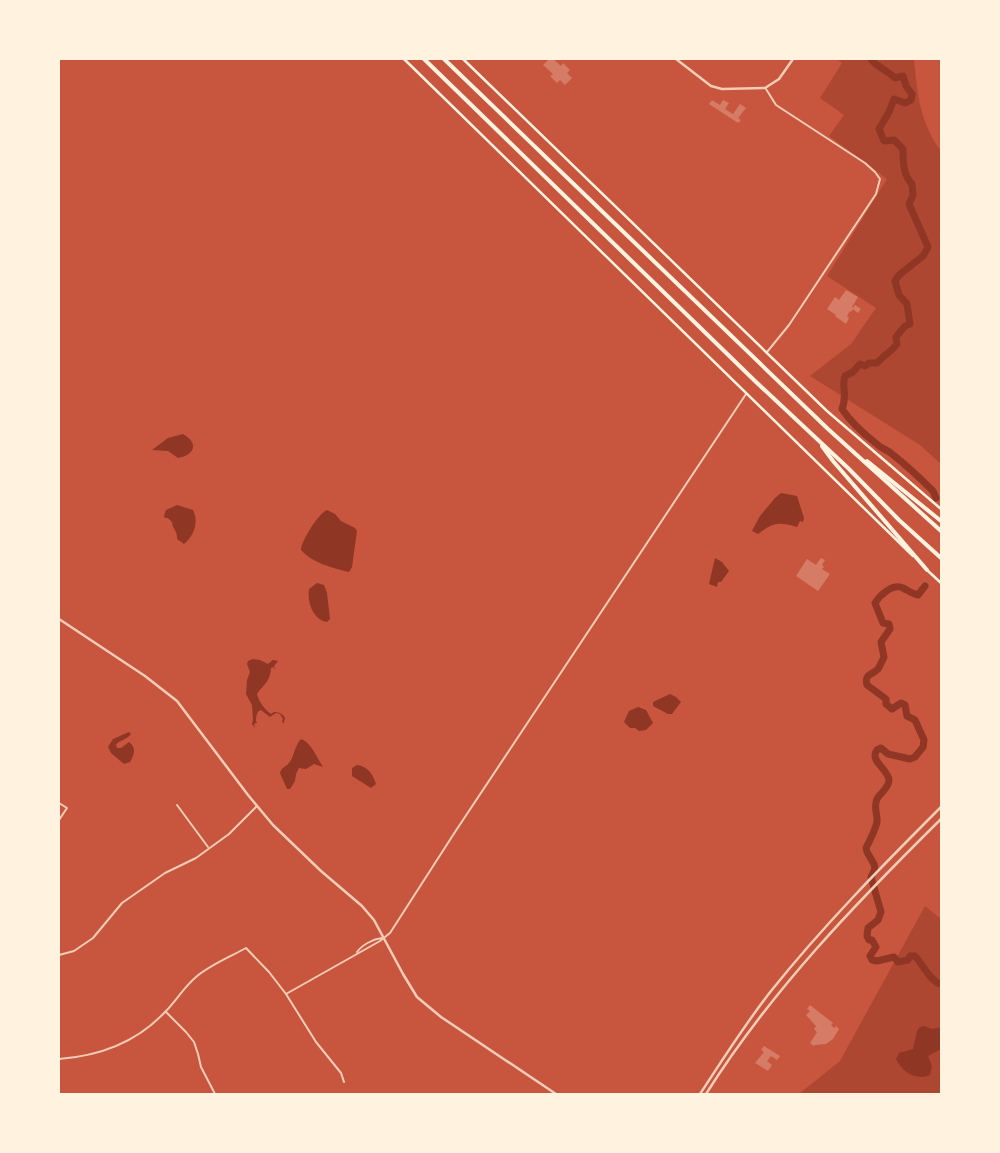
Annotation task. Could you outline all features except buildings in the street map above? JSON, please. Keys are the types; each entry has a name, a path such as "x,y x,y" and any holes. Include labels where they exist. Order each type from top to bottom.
{"highway":[{"path":"424,59 899,520 941,558"},
{"path":"444,59 828,429 941,531"},
{"path":"828,429 941,520"},
{"path":"818,440 833,462 928,570"}],"main road":[{"path":"404,59 941,584"},
{"path":"463,59 827,411 941,509"}],"street":[{"path":"676,59 711,86 722,89 765,88 780,79 792,59"},
{"path":"765,88 776,105 865,163 880,179 879,186 870,202 789,325 767,352"},
{"path":"286,994 361,952 390,932 746,394"},
{"path":"59,619 173,697 187,712 257,806 286,837 362,906 374,920 385,937 402,974 417,997 441,1017 556,1094"},
{"path":"59,803 66,808 59,820"},
{"path":"177,805 209,848"},
{"path":"59,955 74,951 93,938 122,903 165,873 196,858 228,834 257,806"},
{"path":"700,1094 738,1036 771,991 852,899 941,808"},
{"path":"706,1094 743,1039 798,970 857,903 941,819"},
{"path":"852,899 857,903"},
{"path":"356,954 361,947 377,938 385,937"},
{"path":"59,1059 81,1058 114,1048 142,1032 166,1012 196,977 246,948 269,972 286,994 316,1042 341,1073 344,1082"},
{"path":"793,966 798,970"},
{"path":"166,1012 194,1042 201,1067 215,1094"},
{"path":"738,1036 743,1039"},
{"path":"717,1067 721,1070"}],"shaded area":[{"path":"836,59 914,59 918,96 924,119 928,130 941,151 941,464 920,445 810,376 851,344 876,308 827,276 887,179 829,136 844,115 820,98 842,63"},
{"path":"183,434 188,437 193,445 188,454 178,458 168,451 152,450 168,438"},
{"path":"781,493 797,496 804,518 803,522 800,521 797,527 785,524 772,525 758,534 752,531 760,516"},
{"path":"177,505 193,510 196,519 190,537 184,544 177,539 172,522 164,516 166,510"},
{"path":"327,510 357,531 352,567 349,572 317,562 301,550 311,528"},
{"path":"715,558 722,562 729,571 721,582 718,582 717,587 709,584"},
{"path":"317,583 324,585 327,593 330,619 327,622 318,618 310,605 309,589"},
{"path":"253,659 268,664 273,660 278,661 274,666 275,670 273,667 271,668 268,680 257,694 264,708 271,714 278,712 283,715 285,718 284,723 280,714 276,713 270,717 261,710 257,714 257,723 254,724 255,728 252,724 252,705 246,694 247,680 250,672 247,664 248,661"},
{"path":"670,694 681,702 672,714 668,714 653,706 653,702"},
{"path":"638,707 646,710 653,723 646,730 639,731 635,728 630,728 624,722 629,711"},
{"path":"129,732 131,734 129,736 116,745 117,748 121,748 129,742 133,747 134,754 130,762 124,764 111,753 108,747 113,739"},
{"path":"301,739 311,747 323,767 314,764 306,769 299,768 295,781 290,789 287,789 280,773 292,759"},
{"path":"357,765 364,767 372,774 376,784 371,788 352,776 352,768"},
{"path":"925,906 941,919 941,1094 799,1094 840,1061"},
{"path":"924,1026 932,1029 941,1027 941,1049 928,1056 932,1066 930,1075 920,1077 910,1074 902,1068 896,1059 899,1053 913,1049 917,1031 920,1027"}],"waterway":[{"path":"871,59 895,78 903,76 906,86 912,94 911,100 905,103 894,99 879,129 884,141 894,140 903,149 905,172 912,184 913,195 909,204 928,247 923,256 899,275 895,281 899,295 907,304 910,324 905,326 896,337 897,344 895,347 877,363 869,363 865,366 860,364 853,372 845,376 844,404 842,409 850,420 864,433 923,481 933,491 936,498"},
{"path":"925,586 918,595 903,588 891,588 883,593 875,603 883,623 889,624 890,629 881,642 884,657 878,669 868,677 867,685 886,699 886,704 892,709 901,703 905,705 907,716 915,720 924,740 923,747 915,757 910,759 888,754 881,748 875,754 875,758 886,772 889,780 888,786 876,802 877,822 866,848 874,864 875,869 871,877 881,912 878,920 868,928 867,936 876,947 870,956 872,960 877,961 894,957 898,962 908,960 910,956 915,956 930,977 941,984"}]}
